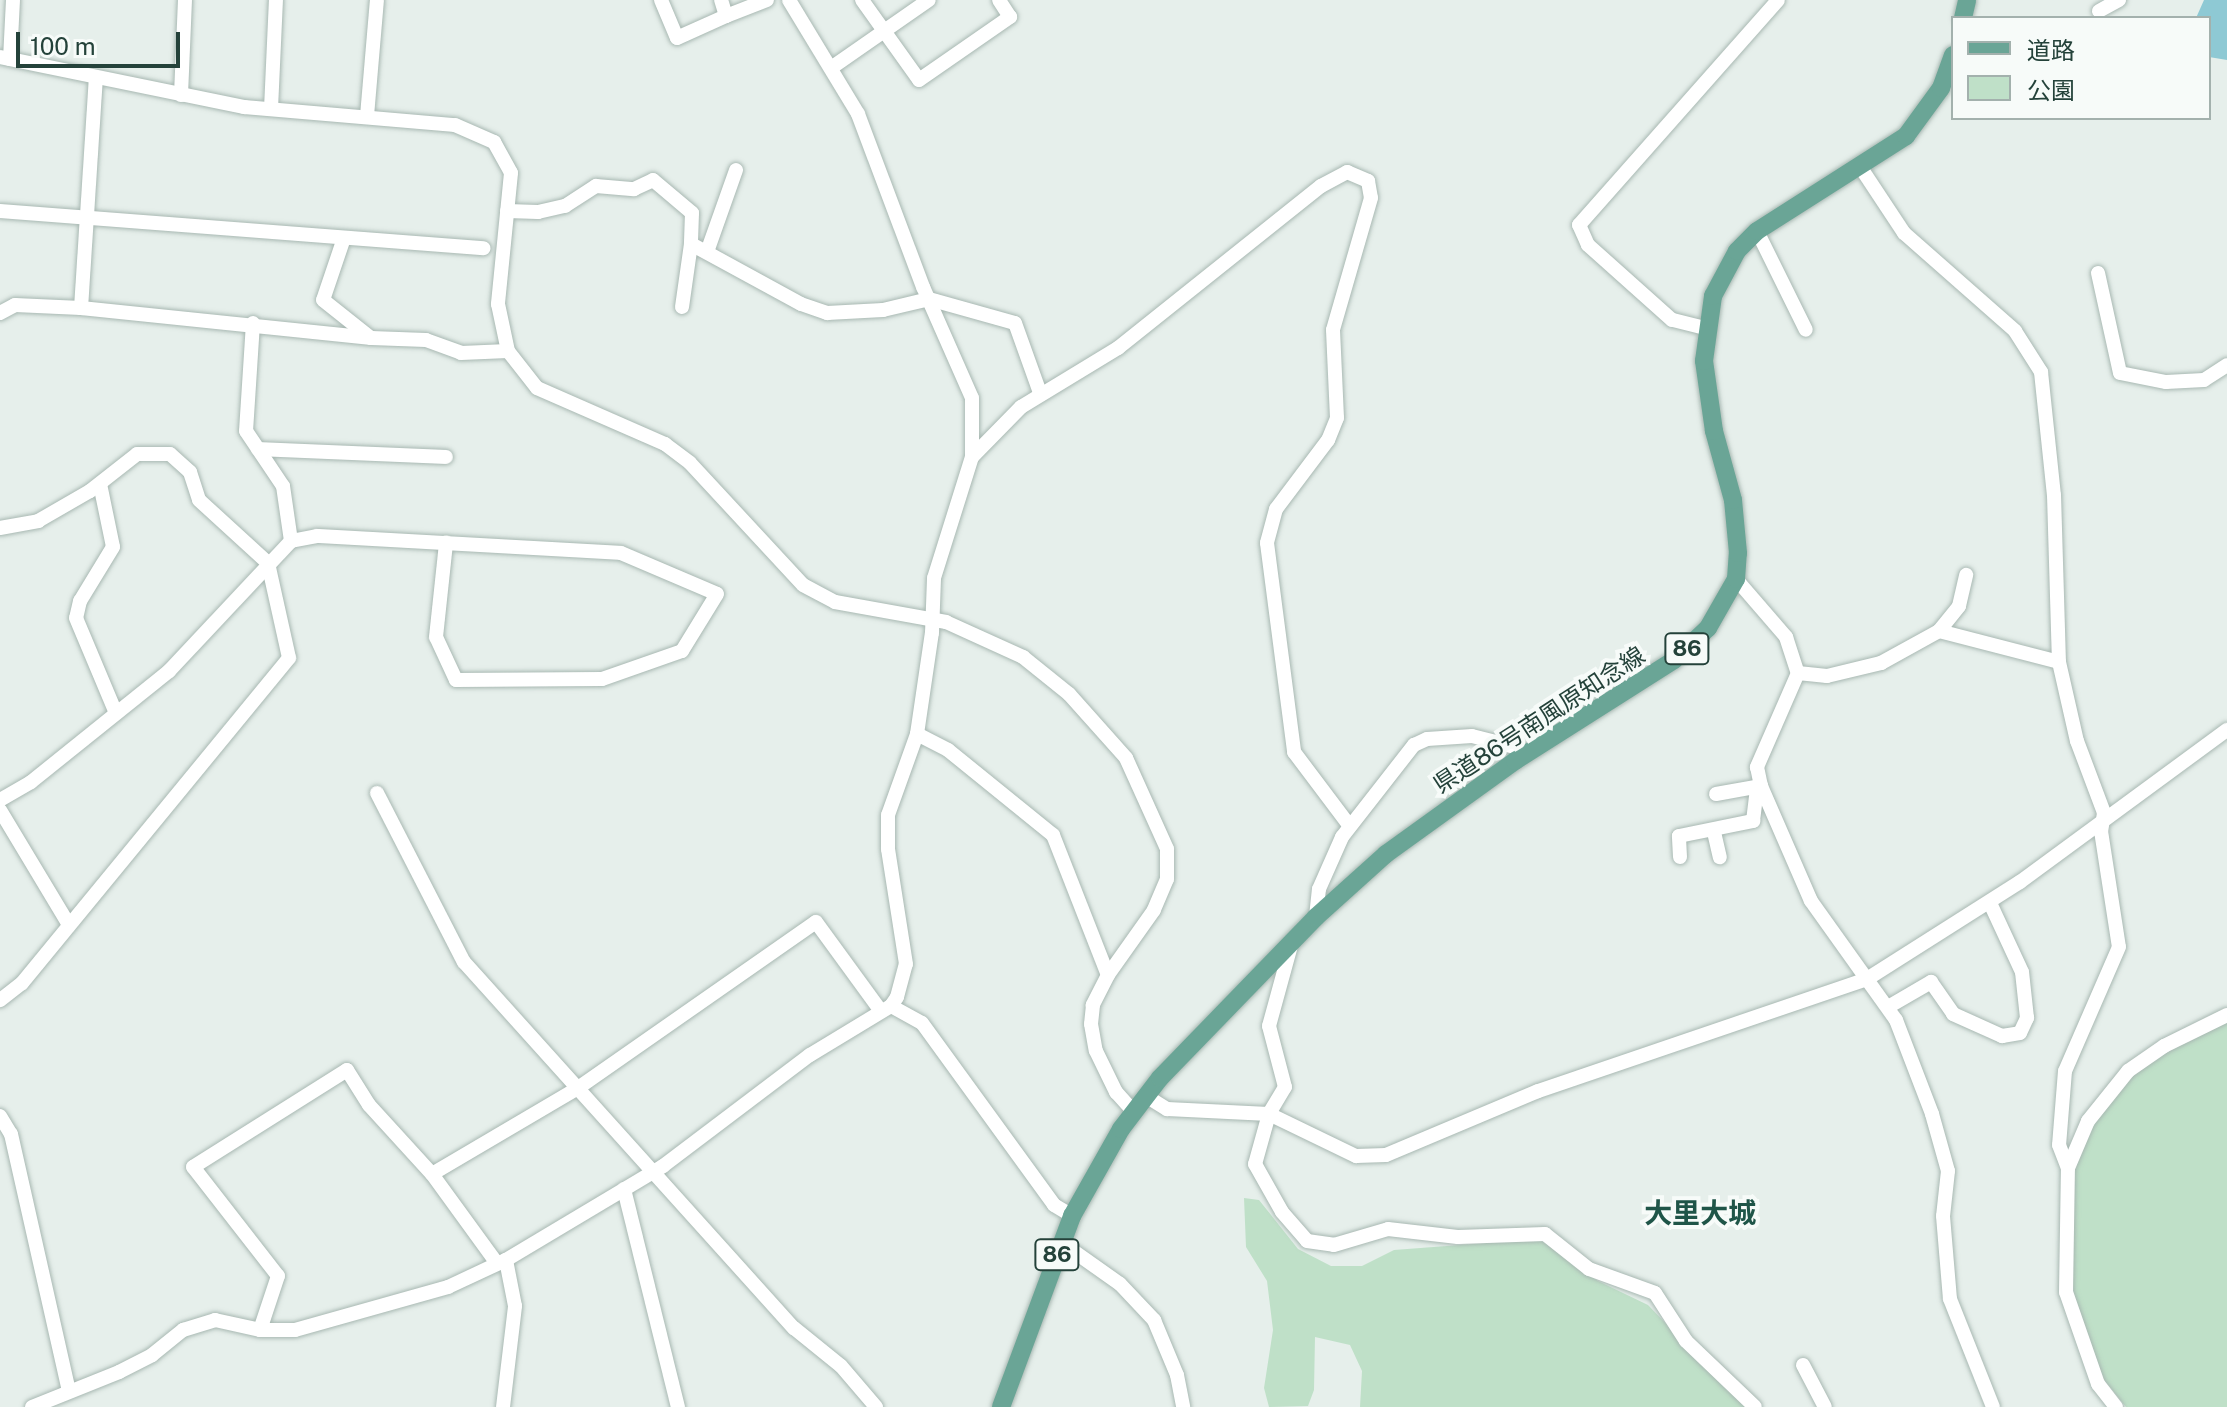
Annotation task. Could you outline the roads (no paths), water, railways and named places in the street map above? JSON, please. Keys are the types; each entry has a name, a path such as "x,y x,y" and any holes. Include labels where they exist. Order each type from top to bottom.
{"main road":[{"path":"1736,579 1733,500 1714,431 1705,328 1719,282 1757,231 1861,168 1906,136 1926,113 1951,59"},
{"name":"県道86号南風原知念線","path":"1001,1407 1072,1216 1146,1096 1316,917 1386,854 1524,756 1674,660 1708,628 1736,579"}],"street":[{"path":"13,0 5,58 96,79 271,109 455,125 494,142 511,173 498,304 508,351 537,388 665,444 690,463 803,585 835,602 933,618 1002,645 1047,674 1111,736 1139,782 1167,849 1167,879 1154,910 1108,975 1093,1005 1092,1038 1116,1092 1134,1112"},
{"path":"181,95 185,0"},
{"path":"271,109 276,0"},
{"path":"367,116 377,0"},
{"path":"661,0 677,38 767,0"},
{"path":"721,0 726,16"},
{"path":"32,1407 152,1355 183,1330 215,1320 260,1330 295,1330 448,1287 501,1261 654,1172 810,1055 886,1008 906,964 888,849 888,815 917,734 938,560 972,457 972,398 929,299 858,114 789,0"},
{"path":"862,0 919,80 1010,17 999,0"},
{"path":"831,68 929,0"},
{"path":"1705,328 1672,320 1588,245 1579,225 1778,0"},
{"path":"2099,11 2119,0"},
{"path":"81,308 96,79"},
{"path":"1861,168 1904,233 2015,331 2036,358 2054,495 2059,662 2077,741 2102,804 2119,947 2065,1071 2059,1145 2068,1168"},
{"path":"707,252 736,170"},
{"path":"972,457 1003,421 1040,393 1118,348 1321,186 1347,172 1368,181 1371,198 1333,330 1337,418 1328,440 1276,509 1267,543 1294,752 1349,825"},
{"path":"507,211 538,212 565,206 596,186 634,189 653,180 692,213 682,307"},
{"path":"0,211 343,241 484,248"},
{"path":"1757,231 1806,330"},
{"path":"343,241 323,300 371,338"},
{"path":"691,244 827,313 883,310 929,299 1015,323 1040,393"},
{"path":"2098,273 2120,373 2166,382 2204,380 2227,365"},
{"path":"0,313 15,305 81,308 253,323 313,335 426,340 461,353 508,351"},
{"path":"253,323 246,431 283,486 291,541"},
{"path":"258,449 446,457"},
{"path":"0,528 38,521 100,484 137,454 170,454 190,472 199,500 268,563 289,658 22,983 0,1000"},
{"path":"100,484 113,547 80,601 76,618 116,713"},
{"path":"0,800 31,782 169,671 291,541 317,536 561,549 621,553 717,594 682,651 602,679 456,680 436,637 446,543"},
{"path":"1798,673 1827,676 1881,663 1939,631 1959,606 1966,575"},
{"path":"1680,857 1679,836 1714,832 1753,821 1759,787 1757,767 1798,673 1786,637 1736,579"},
{"path":"1939,631 2059,662"},
{"path":"1146,1096 1167,1109 1269,1114 1356,1156 1386,1155 1538,1091 1867,979 1990,903 2227,730"},
{"path":"917,734 948,750 1053,835 1108,975"},
{"path":"1316,917 1319,889 1349,825 1403,754 1427,739 1472,736 1515,747 1524,756"},
{"path":"1716,794 1759,787"},
{"path":"1759,787 1805,890 1888,1007 1942,1140 1948,1171 1943,1216 1950,1299 1993,1407"},
{"path":"377,793 464,962 794,1328 841,1366 876,1407"},
{"path":"0,810 69,925"},
{"path":"1714,832 1720,857"},
{"path":"1888,1007 1931,982 1953,1014 2002,1036 2020,1033 2027,1018 2022,972 1990,903"},
{"path":"432,1174 578,1088 816,922 886,1008 922,1023 1054,1205 1072,1216"},
{"path":"1292,942 1269,1026 1285,1087 1269,1114 1255,1164 1259,1178 1307,1241 1334,1245 1388,1229 1458,1237 1545,1234 1589,1269 1655,1293 1686,1341 1724,1372 1755,1407"},
{"path":"2116,1407 2098,1384 2066,1292 2068,1168 2088,1121 2128,1071 2164,1046 2227,1015"},
{"path":"260,1330 278,1276 193,1167 347,1070 369,1105 432,1174 501,1261 515,1306 503,1407"},
{"path":"0,1116 11,1134 69,1392"},
{"path":"624,1189 678,1407"},
{"path":"1062,1243 1120,1284 1154,1320 1177,1375 1183,1407"},
{"path":"1803,1365 1825,1407"}],"water":[{"path":"2204,0 2227,0 2227,60 2211,57 2211,16 2197,16"}],"district":[{"name":"大里大城","path":"1700,1213"}]}
